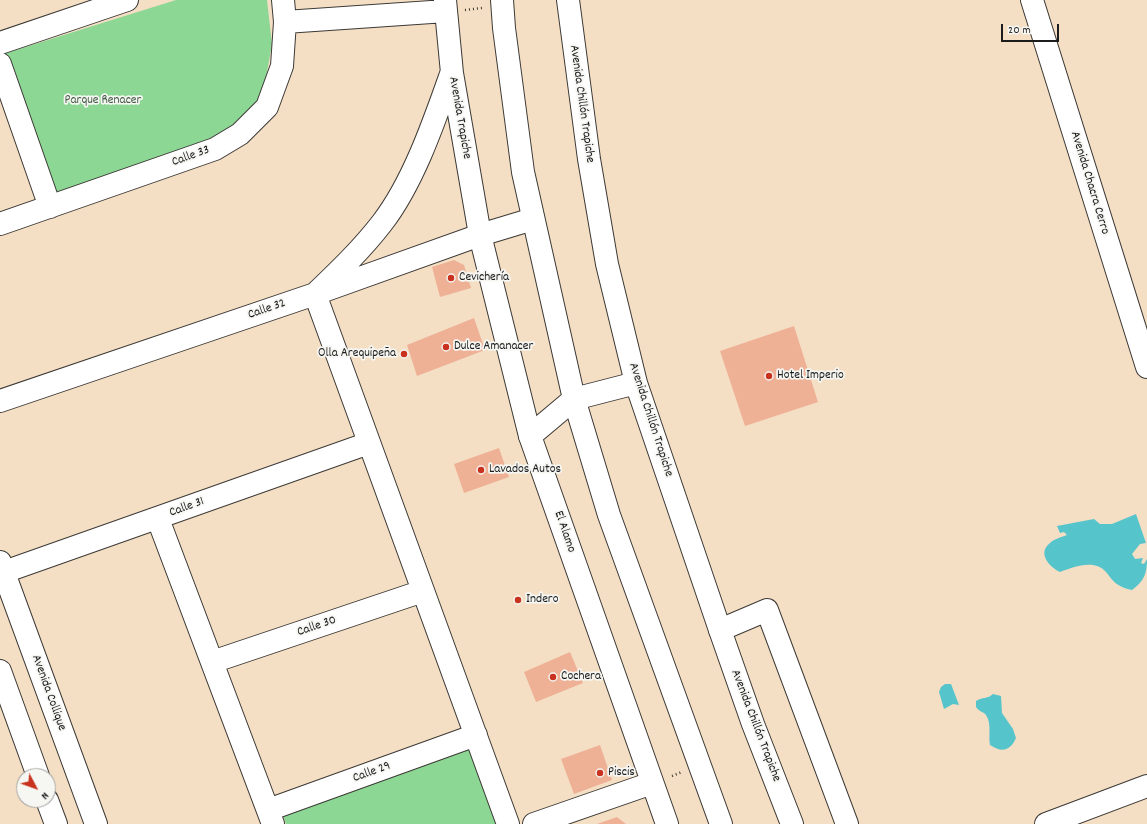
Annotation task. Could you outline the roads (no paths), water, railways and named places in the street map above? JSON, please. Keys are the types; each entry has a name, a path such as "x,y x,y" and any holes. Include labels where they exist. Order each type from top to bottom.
{"street":[{"path":"0,43 127,0"},
{"name":"Calle 33","path":"0,224 215,149 240,134 266,107 282,66 285,22 283,0"},
{"name":"Avenida Chillón Trapiche","path":"568,0 588,159 607,264 636,383 753,724 792,824"},
{"name":"Avenida Chacra Cerro","path":"1032,0 1147,367"},
{"path":"502,3 523,172 574,399 608,515 721,824"},
{"path":"285,22 445,6"},
{"name":"Avenida Trapiche","path":"445,6 452,74 480,235"},
{"path":"0,64 50,207"},
{"path":"452,74 440,106 405,187 382,223 353,256 314,294 508,824"},
{"name":"Calle 32","path":"0,401 314,294 480,235 533,219"},
{"name":"El Alamo","path":"480,235 530,436 667,824"},
{"path":"530,436 574,399 636,383"},
{"name":"Calle 31","path":"2,567 158,519 369,443"},
{"path":"158,519 270,817"},
{"name":"Avenida Collique","path":"2,567 96,824"},
{"name":"Calle 30","path":"212,662 423,591"},
{"path":"720,630 767,610 847,824"},
{"path":"0,672 35,768"},
{"name":"Calle 29","path":"270,817 476,735"},
{"path":"534,824 652,783"},
{"path":"1046,824 1147,786"},
{"path":"50,808 56,824"}],"water":[{"path":"1136,514 1146,543 1140,544 1132,554 1135,559 1143,558 1141,563 1144,564 1147,559 1147,564 1144,577 1132,590 1118,585 1102,568 1097,566 1083,565 1060,572 1052,567 1046,559 1046,547 1054,540 1067,535 1064,532 1060,533 1057,526 1094,519 1100,524 1112,524"},
{"path":"945,684 951,684 959,705 953,704 944,709 939,692 941,687"},
{"path":"993,694 1001,696 1002,713 1013,729 1016,738 1011,746 1002,750 994,748 990,745 988,719 985,714 976,707 976,701 989,697"}],"place":[{"name":"Cevichería","path":"451,278"},
{"name":"Dulce Amanacer","path":"446,347"},
{"name":"Olla Arequipeña","path":"404,354"},
{"name":"Hotel Imperio","path":"769,376"},
{"name":"Lavados Autos","path":"481,470"},
{"name":"Indero","path":"518,600"},
{"name":"Cochera","path":"553,677"},
{"name":"Piscis","path":"600,773"}],"park label":[{"name":"Parque Renacer","path":"103,101"}]}
